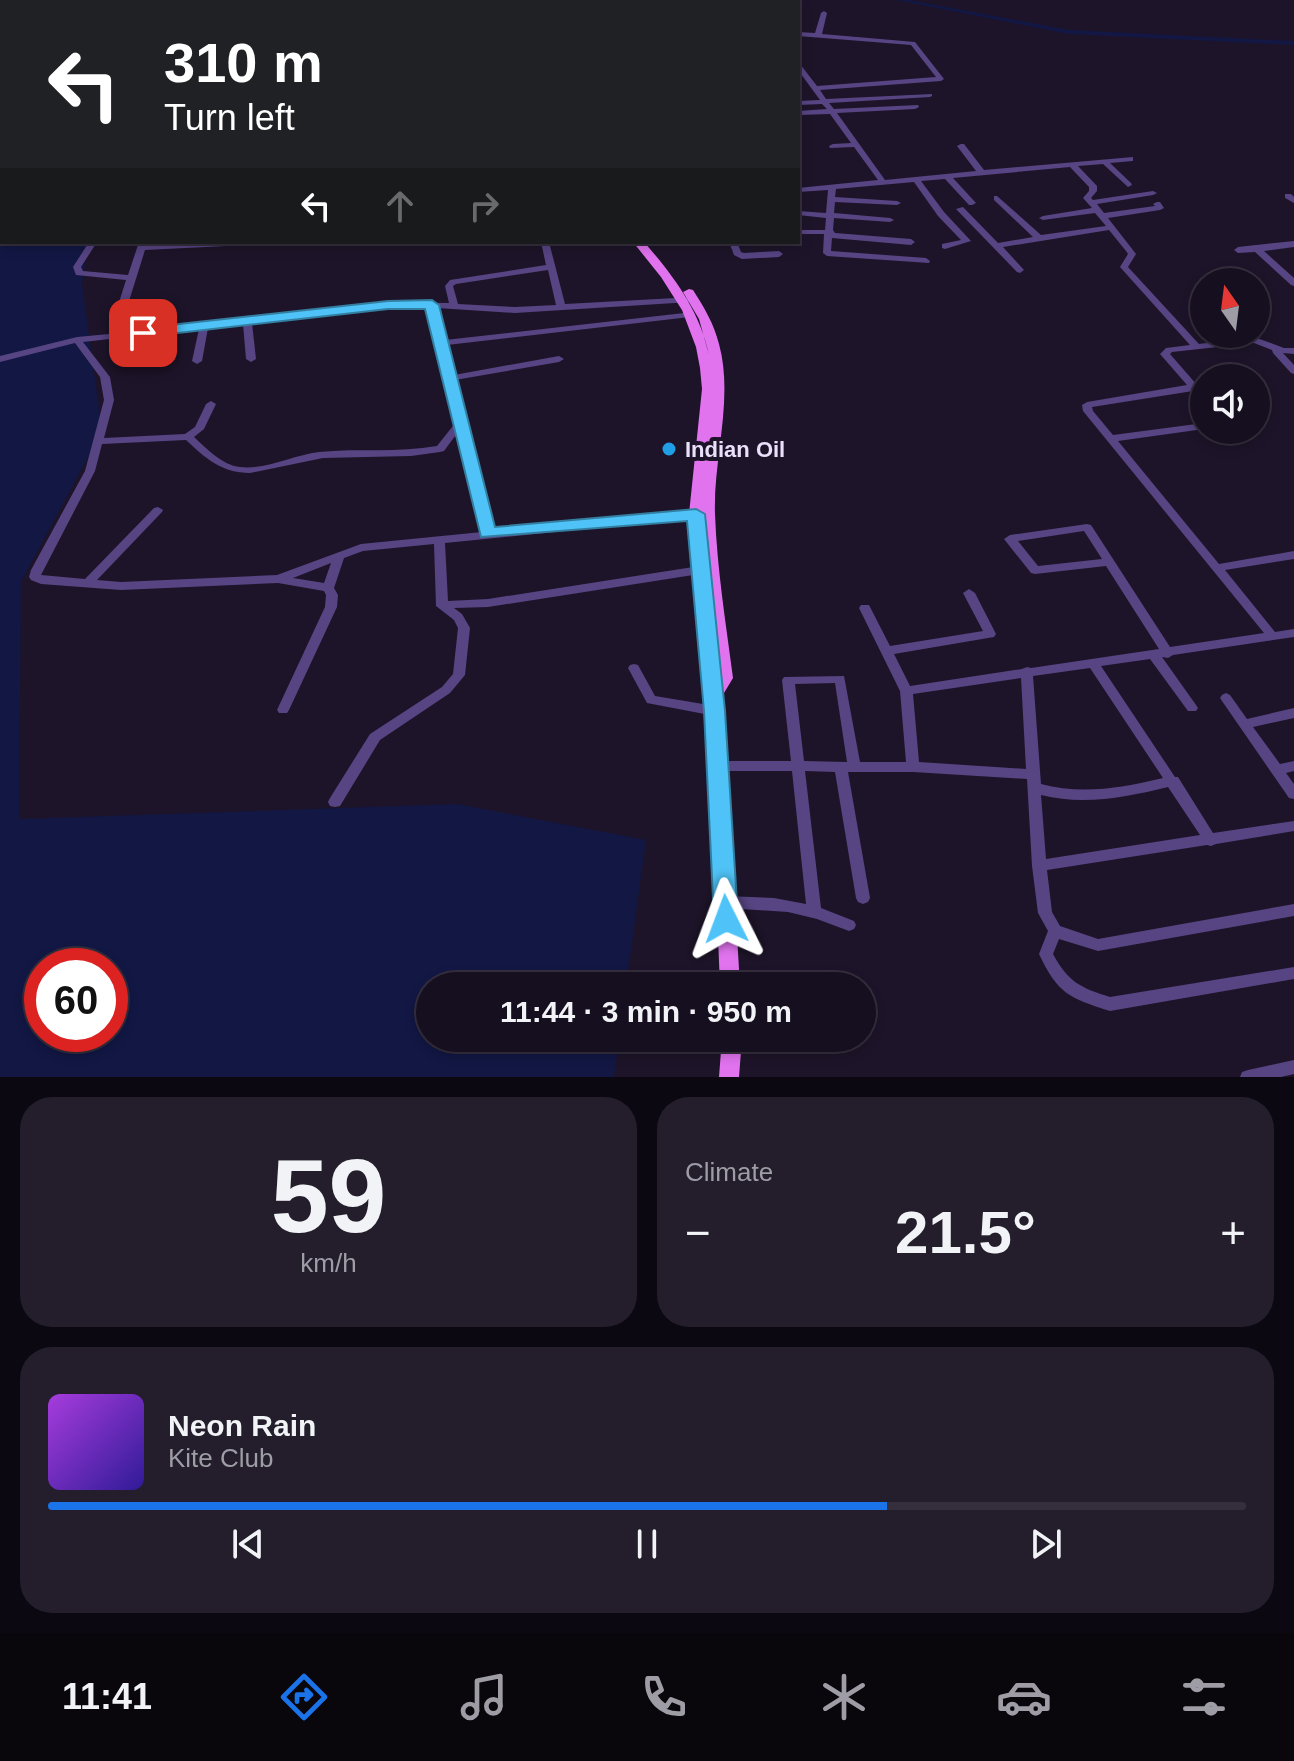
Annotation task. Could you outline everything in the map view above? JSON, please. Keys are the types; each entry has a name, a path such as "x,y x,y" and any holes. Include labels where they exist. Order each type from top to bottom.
{"main road":[{"path":"640,244 689,299 690,314 704,350 708,389 702,514 707,569 725,678 714,704 729,972"},
{"path":"650,244 689,299 714,349 720,382 702,514"},
{"path":"729,1077 731,1052"}],"street":[{"path":"818,35 824,13"},
{"path":"800,34 913,43 941,79 815,88"},
{"path":"800,68 883,182"},
{"path":"800,103 930,95"},
{"path":"800,113 915,107"},
{"path":"833,146 856,145"},
{"path":"961,146 982,173"},
{"path":"800,190 1130,159"},
{"path":"1104,161 1128,185"},
{"path":"1071,164 1093,186 1087,198 1132,254 1124,267 1190,339"},
{"path":"947,176 972,203"},
{"path":"916,179 941,214 967,241 945,246"},
{"path":"832,187 830,233 826,249 831,254 926,261"},
{"path":"1097,210 1153,193"},
{"path":"997,198 1039,238"},
{"path":"831,199 897,203"},
{"path":"1043,218 1097,210 1160,208 1157,204"},
{"path":"960,209 1020,270"},
{"path":"800,213 890,220"},
{"path":"997,246 1109,228"},
{"path":"800,232 911,242"},
{"path":"92,244 77,267 79,273 131,278"},
{"path":"113,336 142,245 172,244"},
{"path":"546,244 561,307"},
{"path":"734,244 737,253 742,256 779,254"},
{"path":"1238,250 1294,244"},
{"path":"1257,249 1294,283"},
{"path":"454,307 449,286 453,282 552,267"},
{"path":"0,359 77,340 388,305 515,310 689,299"},
{"path":"432,305 488,533"},
{"path":"441,343 690,314"},
{"path":"247,322 251,359"},
{"path":"197,361 204,326"},
{"path":"77,340 107,381 109,400 90,471 35,577 121,586 278,579 328,588"},
{"path":"1270,346 1294,371"},
{"path":"1190,348 1169,350 1165,354 1192,385 1190,389 1087,405 1088,411 1273,637"},
{"path":"1274,349 1294,351"},
{"path":"451,378 559,359"},
{"path":"100,441 188,437 199,429 211,404"},
{"path":"188,437 203,453 237,470 263,468 288,459 323,455 416,454 440,449 461,422"},
{"path":"1110,439 1190,428"},
{"path":"89,582 158,510"},
{"path":"278,579 361,548 702,514"},
{"path":"1109,562 1035,570 1010,539 1087,527 1109,562 1192,708"},
{"path":"439,539 442,605"},
{"path":"1216,568 1294,555"},
{"path":"283,710 331,607 328,588 339,556"},
{"path":"442,605 488,603 707,569"},
{"path":"887,651 990,634 969,593"},
{"path":"335,802 375,737 446,690 459,675 464,628 458,617 442,605"},
{"path":"865,608 906,691 913,767"},
{"path":"906,691 1294,633"},
{"path":"1093,663 1211,841"},
{"path":"634,668 651,700 714,704"},
{"path":"1027,671 1039,866 1045,913 1055,931 1098,945 1294,910"},
{"path":"814,910 788,680 836,678 841,682 863,898"},
{"path":"1226,698 1294,794"},
{"path":"1244,724 1294,713"},
{"path":"719,766 913,767 1034,781 1074,794 1124,793 1173,781"},
{"path":"1276,770 1294,766"},
{"path":"1039,866 1294,826"},
{"path":"725,902 777,903 814,910 849,925"},
{"path":"1055,931 1046,954 1058,982 1082,995 1110,1004 1294,973"},
{"path":"1248,1077 1294,1067"}],"shaded area":[{"path":"0,244 88,244 82,284 102,431 21,582 19,819 457,804 646,840 628,972 416,972 416,1052 617,1052 614,1077 0,1077"}],"waterway":[{"path":"278,0 300,0"},
{"path":"899,0 1069,32 1294,43"}],"place":[{"name":"Indian Oil","path":"669,449"}],"route":[{"path":"143,333 388,305 432,305 488,533 696,514 715,711 726,919"}]}
